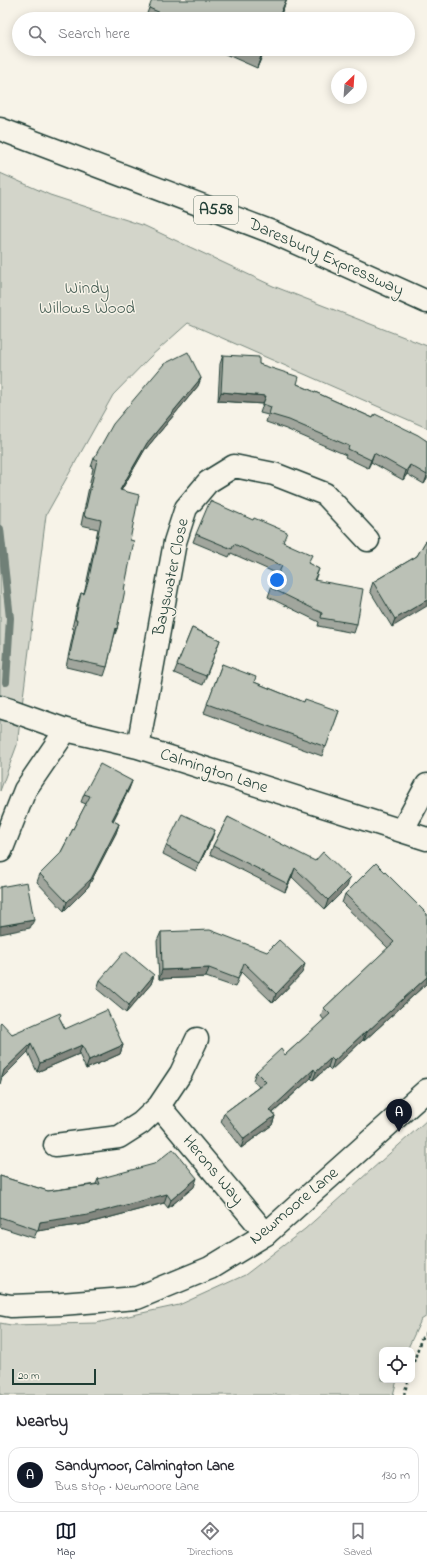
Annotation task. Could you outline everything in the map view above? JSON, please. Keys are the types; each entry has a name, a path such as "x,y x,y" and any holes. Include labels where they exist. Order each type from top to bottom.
{"street":[{"name":"Daresbury Expressway","path":"0,129 272,232 427,302"},
{"name":"Bayswater Close","path":"138,747 175,542 186,508 208,482 234,466 274,474 325,494 368,540"},
{"name":"Calmington Lane","path":"0,707 66,730 138,747 427,839"},
{"path":"1,851 24,790 66,730"},
{"path":"402,831 427,785"},
{"path":"55,1145 119,1137 141,1123 159,1106 181,1073 197,1038"},
{"name":"Newmoore Lane","path":"0,1304 11,1306 61,1304 137,1298 210,1268 266,1234 427,1090"},
{"name":"Herons Way","path":"159,1106 266,1234"}],"path":[{"path":"415,1358 421,1339 427,1332"},
{"path":"404,1395 407,1383"}],"green space":[{"name":"Windy Willows Wood","path":"0,173 50,195 145,226 273,286 427,346 427,428 188,323 150,357 113,395 46,515 17,745 0,791"},
{"path":"427,1120 427,1316 421,1320 408,1347 379,1347 379,1383 396,1383 393,1395 0,1395 0,1323 11,1325 96,1323 179,1305 245,1275 305,1229"}],"building":[{"path":"152,0 286,0 281,12 158,12 149,8"},
{"path":"188,352 201,378 147,443 120,490 139,495 130,540 134,541 125,590 107,667 69,659 81,593 84,594 88,582 101,520 84,516 97,460 94,458 113,424 164,364"},
{"path":"223,355 259,357 259,364 299,377 297,384 373,418 375,414 418,435 427,441 427,475 410,465 406,471 374,453 371,460 348,449 349,446 289,420 269,414 271,407 263,404 266,396 221,392"},
{"path":"210,501 253,520 254,518 287,532 283,542 312,555 308,563 319,569 314,580 363,589 357,624 321,618 322,613 271,588 282,566 234,544 232,549 196,534"},
{"path":"427,539 427,600 395,619 373,582 417,556"},
{"path":"192,628 220,640 206,676 177,665"},
{"path":"222,664 256,677 254,682 303,702 304,699 339,711 326,747 207,704"},
{"path":"100,764 132,781 112,820 119,824 91,879 67,902 40,874 60,854 90,796 84,794"},
{"path":"182,814 215,830 199,863 166,846"},
{"path":"228,817 315,861 323,852 350,878 328,900 295,868 288,884 213,846"},
{"path":"376,863 427,914 427,977 334,1061 331,1058 316,1072 314,1069 270,1110 275,1116 244,1139 224,1113 266,1082 256,1072 281,1049 285,1055 330,1014 324,1008 394,942 345,894"},
{"path":"27,882 34,920 0,926 0,887"},
{"path":"210,930 267,952 279,940 305,964 276,994 244,963 238,979 209,968 162,970 161,932"},
{"path":"125,951 154,975 129,1005 100,980"},
{"path":"107,1010 123,1045 89,1060 82,1045 40,1063 31,1044 4,1070 0,1084 1,1022 12,1034 60,1013 61,1015 59,1017 65,1029"},
{"path":"173,1149 197,1178 171,1200 167,1194 88,1215 40,1222 38,1230 0,1217 0,1176 48,1191 100,1184 98,1179 154,1164"}],"waterway":[{"path":"0,529 10,618 6,682"}],"place":[{"name":"Sandymoor, Calmington Lane","path":"399,1132"}]}
